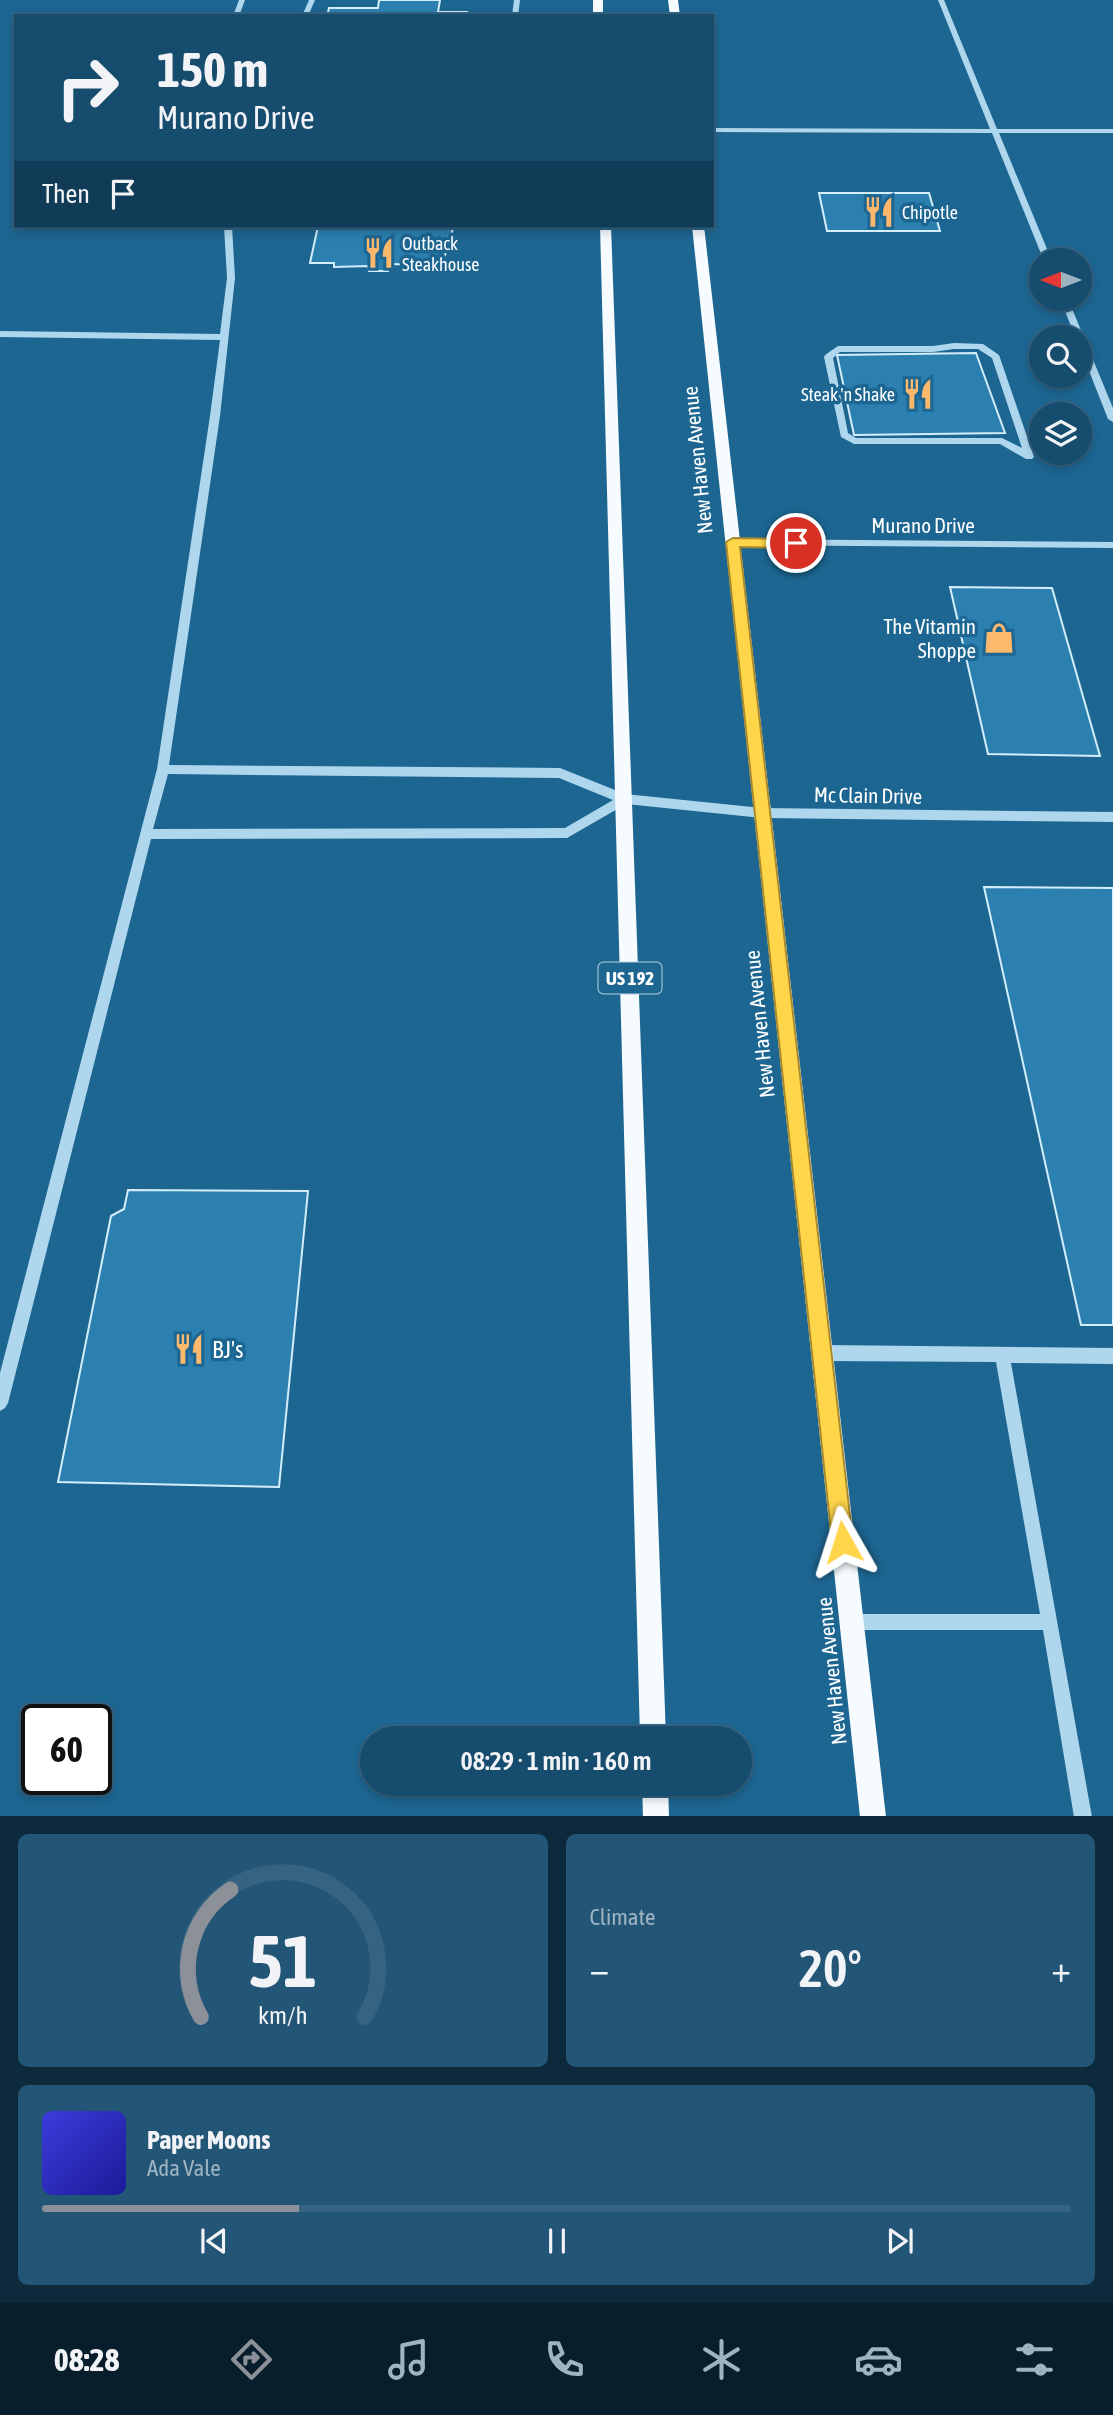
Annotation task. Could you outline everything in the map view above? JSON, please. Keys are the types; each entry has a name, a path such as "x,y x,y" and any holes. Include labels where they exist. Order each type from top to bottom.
{"main road":[{"name":"US 192","path":"605,228 653,1726"},
{"name":"New Haven Avenue","path":"698,228 873,1816"},
{"path":"655,1796 656,1816"}],"street":[{"path":"942,0 1043,248"},
{"path":"714,130 1113,131"},
{"path":"0,1403 163,769 224,337 231,278 228,228"},
{"path":"0,334 224,337"},
{"path":"980,346 996,357 1029,457 1002,441 854,441 844,435 828,357 838,349 980,346"},
{"path":"1092,367 1113,419"},
{"name":"Murano Drive","path":"733,542 1113,545"},
{"name":"Mc Clain Drive","path":"163,769 561,773 624,799 762,813 1113,817"},
{"path":"147,834 567,833 624,799"},
{"path":"822,1353 1113,1356"},
{"path":"1050,1622 1083,1816"}],"lane":[{"path":"852,1622 1050,1622 1002,1355"}],"building":[{"path":"379,0 440,0 438,12 467,12 328,14 329,8 378,8"},
{"name":"Chipotle","path":"819,193 929,193 940,231 827,231"},
{"name":"Outback Steakhouse","path":"318,228 453,228 447,238 449,245 441,265 389,264 388,271 369,271 368,266 334,267 334,263 310,263"},
{"name":"Steak 'n Shake","path":"976,353 1005,433 854,435 837,355"},
{"path":"950,587 1052,588 1100,756 988,754"},
{"path":"984,887 1113,888 1113,1325 1081,1325"},
{"name":"BJ's","path":"128,1190 308,1191 279,1487 58,1482 111,1216 124,1209"}],"place":[{"name":"Chipotle","path":"879,212"},
{"name":"Outback Steakhouse","path":"379,253"},
{"name":"Steak 'n Shake","path":"918,394"},
{"name":"The Vitamin Shoppe","path":"999,638"},
{"name":"BJ's","path":"189,1349"}],"route":[{"path":"796,543 733,542 843,1542"}]}
